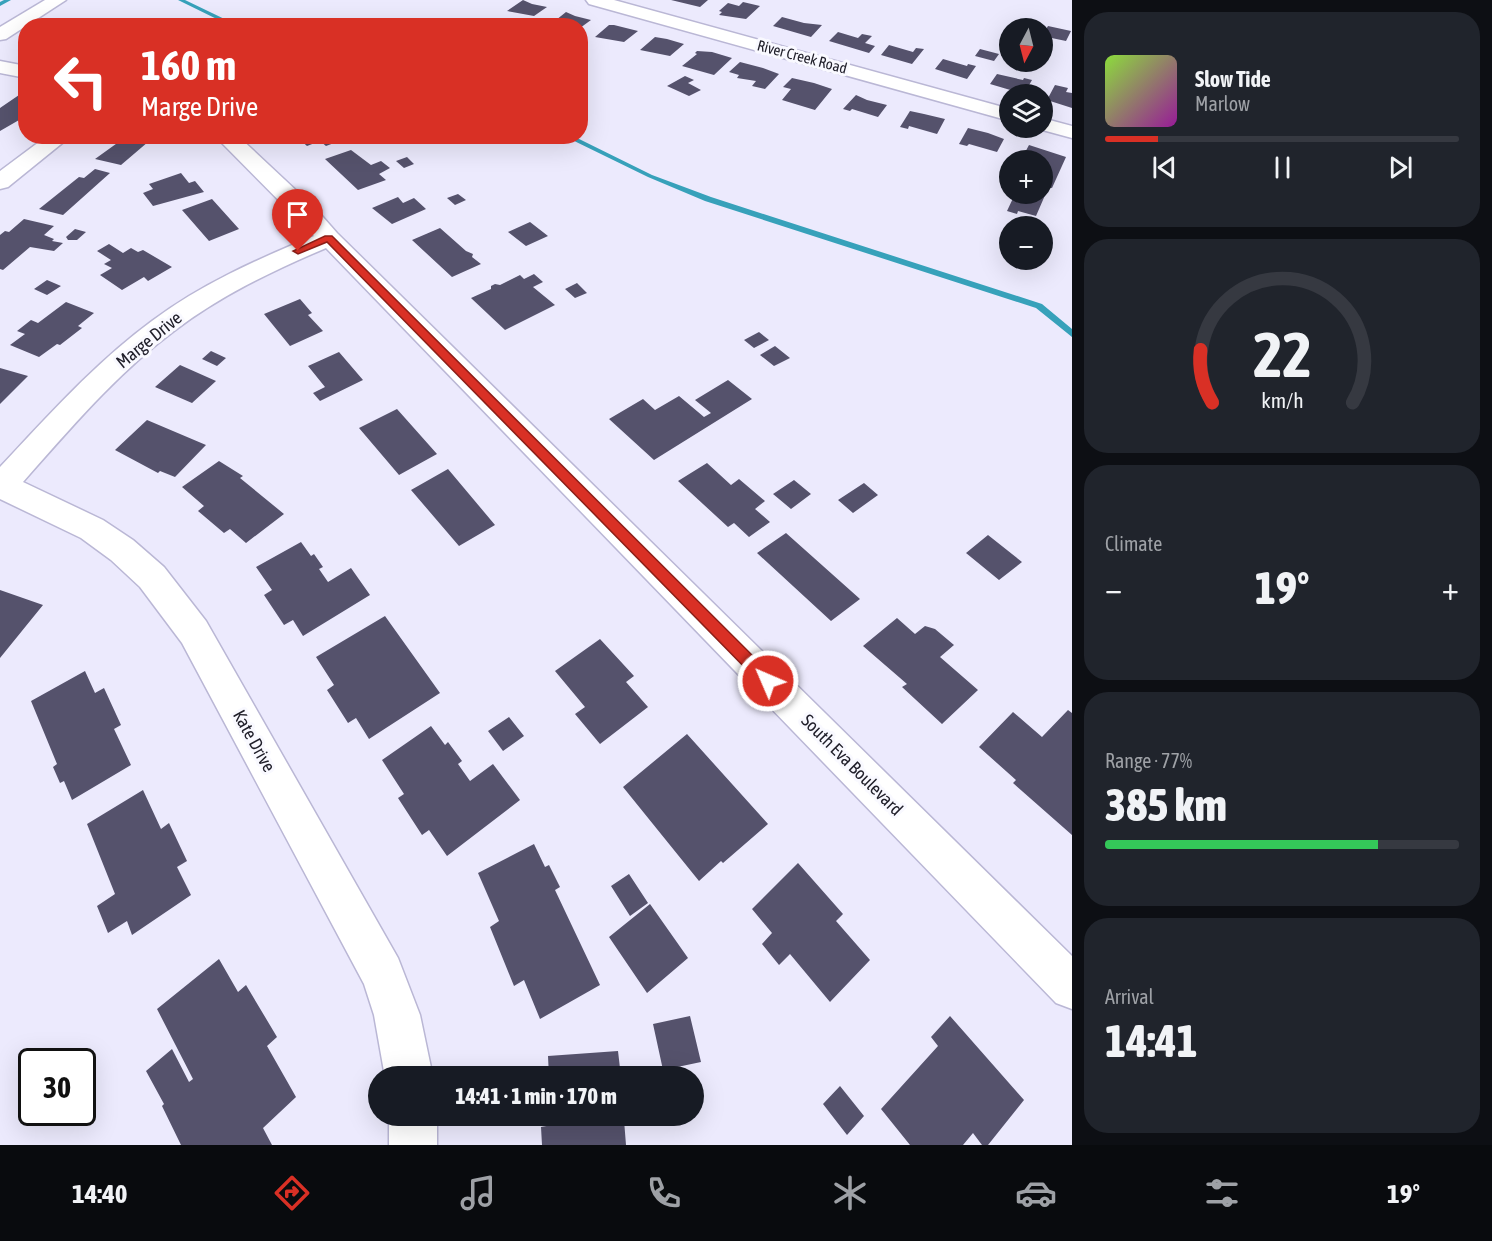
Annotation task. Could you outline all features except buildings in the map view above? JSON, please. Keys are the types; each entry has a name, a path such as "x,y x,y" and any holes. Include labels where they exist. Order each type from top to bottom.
{"street":[{"path":"28,18 57,0"},
{"name":"River Creek Road","path":"595,0 999,112"},
{"path":"0,35 18,24"},
{"path":"0,67 18,70"},
{"path":"1053,127 1072,132"},
{"path":"0,182 50,144"},
{"name":"South Eva Boulevard","path":"234,144 299,205 329,238 1072,987"},
{"name":"Marge Drive","path":"0,486 90,391 162,326 237,279 329,238"},
{"name":"Kate Drive","path":"0,486 92,529 122,550 152,577 194,632 382,974 397,1015 407,1066"},
{"path":"413,1126 413,1145"}],"waterway":[{"path":"0,4 8,0"},
{"path":"181,0 220,18"},
{"path":"584,144 650,176 708,199 1039,306 1072,334"}],"route":[{"path":"298,251 329,238 768,681"}]}
